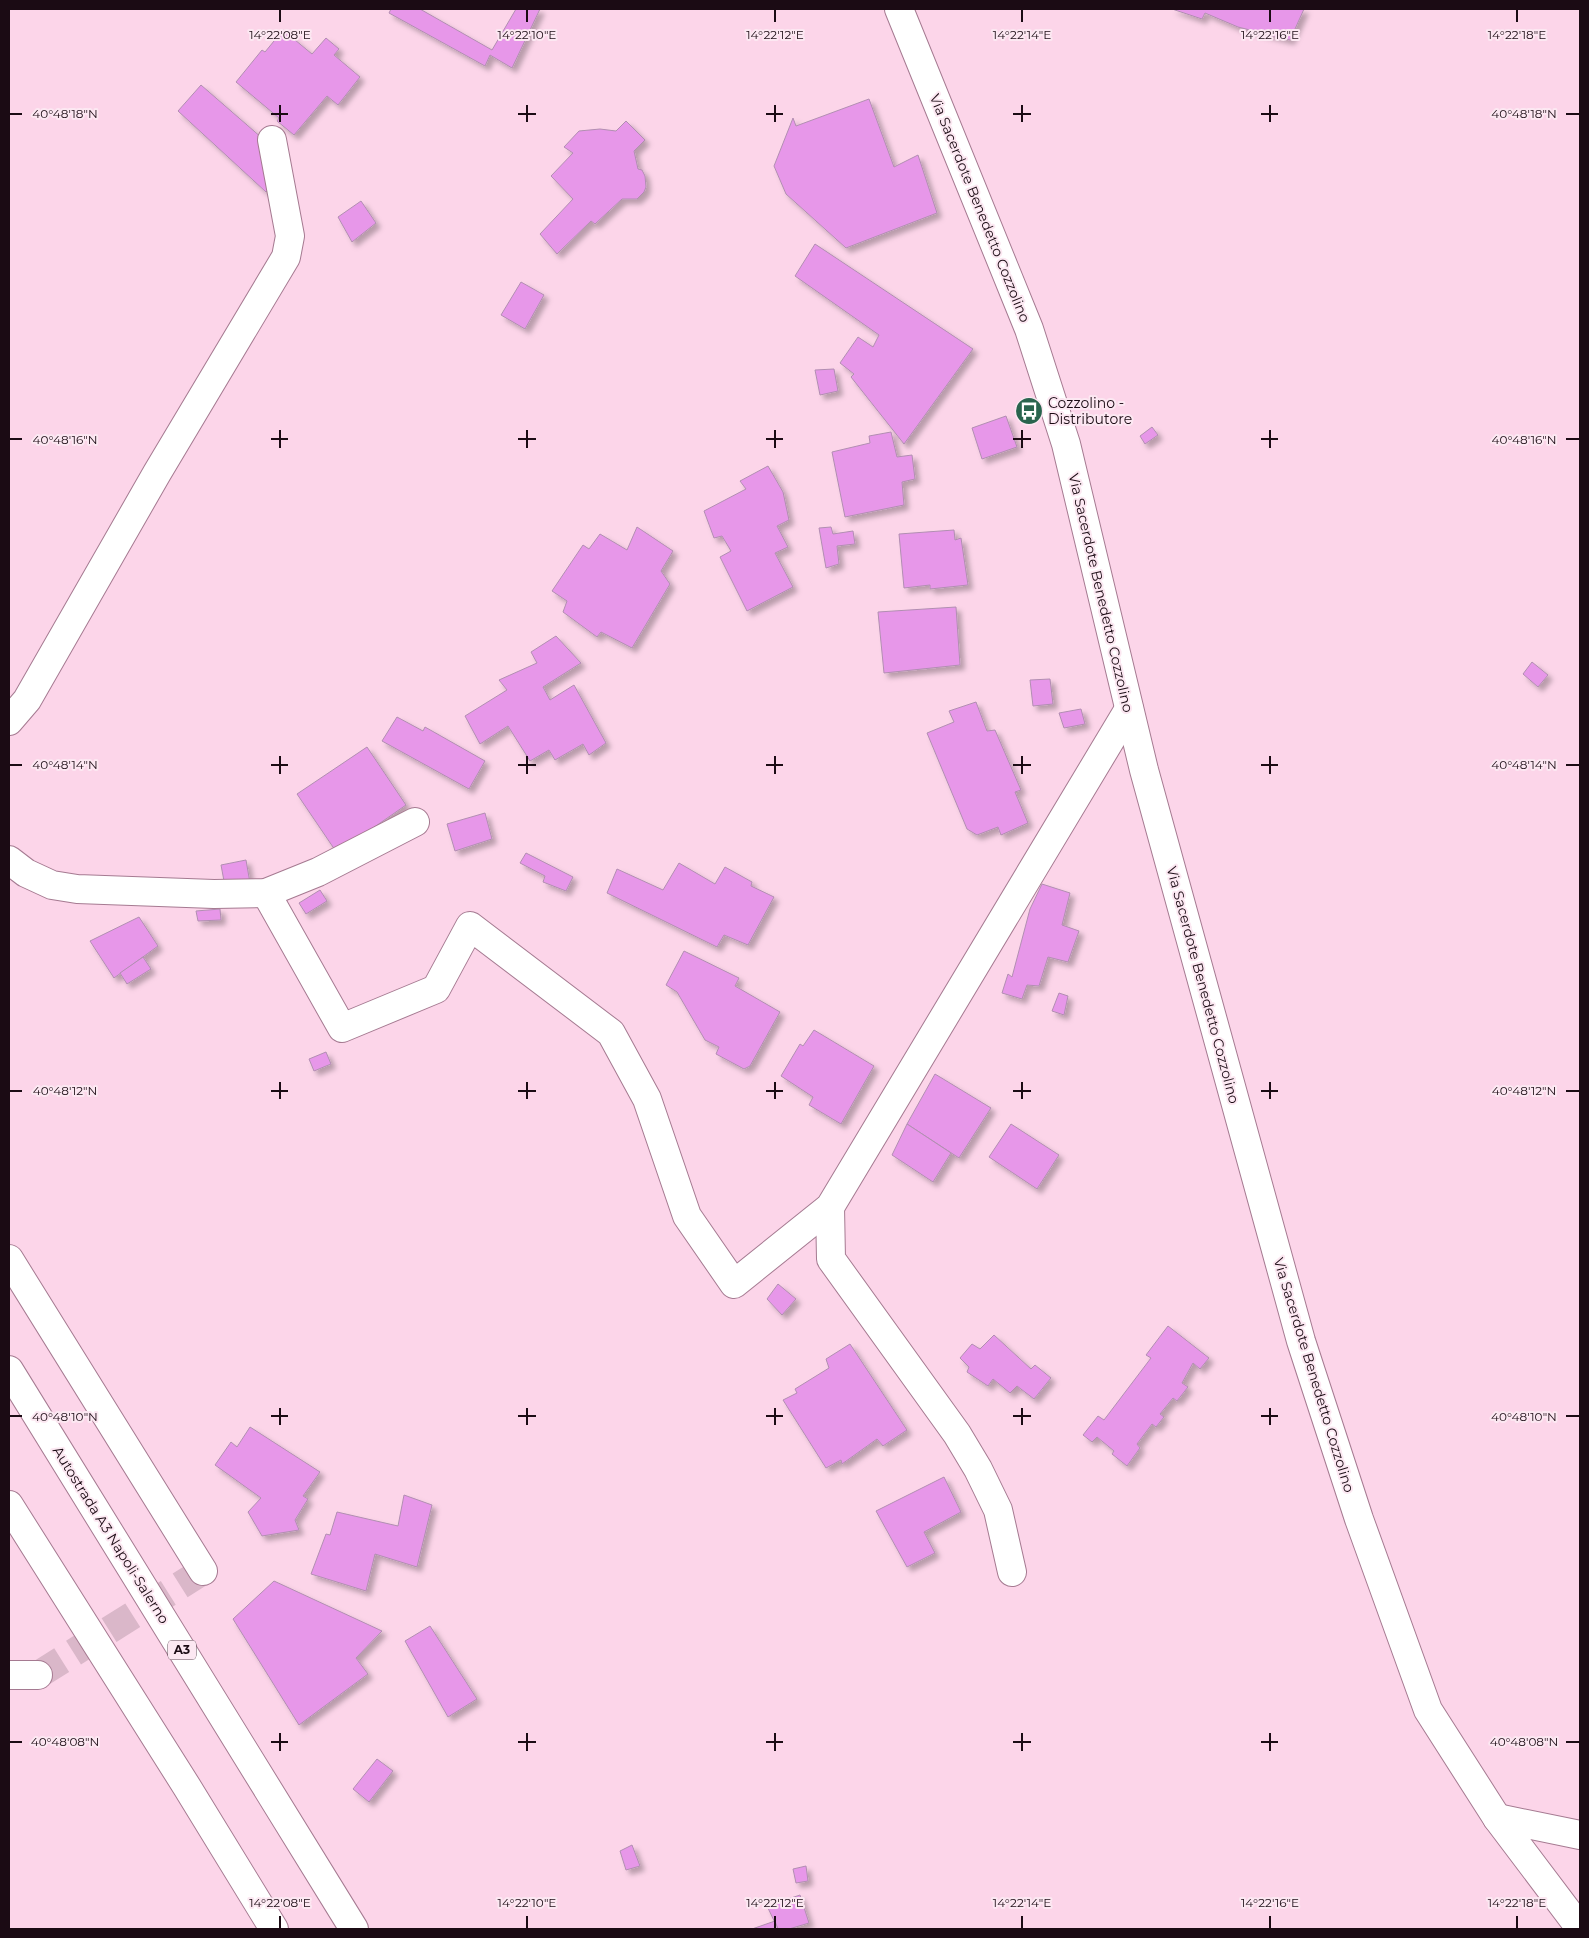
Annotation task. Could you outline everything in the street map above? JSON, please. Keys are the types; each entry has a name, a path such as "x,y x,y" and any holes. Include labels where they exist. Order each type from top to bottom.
{"main road":[{"name":"Via Sacerdote Benedetto Cozzolino","path":"899,9 1029,329 1066,444 1144,770 1301,1341 1356,1509 1428,1710 1497,1818 1580,1928"},
{"path":"9,721 27,700 157,473 286,256 290,236 272,140"},
{"path":"266,893 342,1028 436,989 470,926 611,1033 647,1099 687,1216 734,1284 830,1207 1129,709"},
{"path":"9,860 26,873 52,885 77,889 214,894 266,893 318,872 415,822"},
{"path":"830,1207 831,1259 956,1434 978,1469 998,1510 1012,1572"},
{"path":"9,1259 203,1571"},
{"name":"Autostrada A3 Napoli-Salerno","path":"9,1370 354,1929"},
{"path":"9,1505 274,1929"},
{"path":"9,1675 38,1675"},
{"path":"1497,1818 1580,1835"}],"building":[{"path":"391,9 420,9 492,50 516,9 540,9 512,68 490,55 485,66 389,13"},
{"path":"1172,9 1304,9 1290,40 1238,27 1205,13 1202,19"},
{"path":"283,30 312,54 326,38 339,49 334,55 360,77 338,105 327,96 294,135 277,121 279,118 236,82 262,50 265,52"},
{"path":"201,85 262,138 274,184 266,192 178,111"},
{"path":"869,99 894,167 918,155 937,213 846,248 786,194 774,166 793,118 796,126"},
{"path":"626,121 645,140 634,151 638,169 642,170 645,176 646,187 644,192 637,199 622,199 595,224 591,221 557,254 540,234 573,199 551,176 573,153 564,147 579,131 600,129 616,131"},
{"path":"361,201 376,223 352,242 338,217"},
{"path":"815,244 973,349 904,444 851,377 854,374 840,363 858,337 873,347 879,335 795,276"},
{"path":"521,282 544,295 525,329 501,315"},
{"path":"834,369 838,391 820,395 815,370"},
{"path":"1006,416 1017,447 982,459 972,428"},
{"path":"1152,427 1158,435 1145,444 1140,436"},
{"path":"891,432 897,457 912,455 915,479 902,482 904,505 845,517 832,452 870,443 869,436"},
{"path":"768,466 783,492 789,520 777,526 788,547 775,553 793,587 747,611 720,557 731,551 722,536 714,538 704,511 746,489 740,481"},
{"path":"637,527 673,551 661,571 670,584 632,648 601,632 597,637 563,612 567,601 552,591 583,545 589,549 600,534 627,550"},
{"path":"831,527 833,534 853,531 855,544 837,546 839,564 826,568 819,528"},
{"path":"954,530 955,540 961,538 968,585 930,589 930,585 904,588 899,534"},
{"path":"956,607 960,665 884,673 878,612"},
{"path":"556,636 581,663 543,687 550,700 574,685 606,743 589,755 583,744 555,760 549,750 530,761 508,726 480,744 465,716 507,690 499,680 537,663 531,652"},
{"path":"1532,662 1548,675 1538,687 1523,674"},
{"path":"1050,679 1053,704 1033,706 1030,680"},
{"path":"976,702 987,731 995,730 1021,790 1015,792 1028,823 1001,835 998,827 977,835 967,829 927,733 954,722 949,711"},
{"path":"1081,709 1085,724 1064,728 1059,713"},
{"path":"397,717 423,731 425,727 485,761 469,789 382,741"},
{"path":"367,747 406,805 337,853 297,794"},
{"path":"485,813 492,839 455,851 447,824"},
{"path":"526,853 573,877 566,891 543,882 545,876 520,863"},
{"path":"246,860 250,883 224,881 221,865"},
{"path":"679,863 715,884 725,867 752,882 751,886 774,897 748,945 724,935 717,947 607,893 617,869 663,890"},
{"path":"1042,884 1070,893 1062,925 1079,931 1068,962 1048,957 1039,986 1027,985 1022,999 1002,993 1008,974 1012,977 1030,909"},
{"path":"320,890 327,901 306,914 299,903"},
{"path":"220,909 221,920 198,921 196,911"},
{"path":"139,917 158,946 114,978 90,941"},
{"path":"684,951 739,978 735,986 780,1012 750,1066 744,1069 716,1054 719,1047 705,1040 677,992 666,985"},
{"path":"143,957 151,969 127,984 120,973"},
{"path":"1059,993 1068,996 1064,1015 1052,1011"},
{"path":"814,1030 874,1066 841,1124 809,1105 813,1097 781,1076 800,1044 803,1046"},
{"path":"326,1052 331,1064 314,1071 309,1059"},
{"path":"935,1074 991,1108 959,1158 907,1124"},
{"path":"907,1124 951,1153 933,1182 892,1155"},
{"path":"1011,1124 1059,1155 1037,1189 989,1157"},
{"path":"778,1284 796,1299 782,1315 767,1299"},
{"path":"1168,1326 1209,1358 1200,1369 1193,1363 1182,1383 1188,1387 1177,1401 1173,1398 1160,1414 1164,1417 1156,1427 1152,1424 1137,1444 1140,1448 1127,1466 1112,1454 1114,1451 1097,1437 1092,1442 1083,1435 1098,1416 1104,1420 1151,1358 1146,1355"},
{"path":"994,1335 1031,1369 1035,1365 1051,1378 1034,1399 1017,1386 1010,1393 993,1379 988,1386 967,1372 969,1367 960,1358 972,1344 980,1349"},
{"path":"850,1344 907,1430 883,1446 877,1439 842,1464 841,1460 826,1468 783,1400 797,1393 795,1389 829,1368 826,1359"},
{"path":"250,1427 320,1472 303,1496 308,1499 295,1520 299,1530 262,1536 248,1512 261,1498 215,1465 231,1442 237,1447"},
{"path":"944,1477 961,1512 924,1532 935,1553 907,1567 876,1511"},
{"path":"404,1495 432,1505 417,1567 375,1554 366,1591 311,1574 326,1534 330,1535 337,1512 398,1526"},
{"path":"274,1581 382,1631 356,1658 368,1674 299,1725 233,1619"},
{"path":"430,1626 477,1699 448,1717 405,1641"},
{"path":"377,1759 393,1771 369,1802 353,1789"},
{"path":"632,1845 640,1866 626,1870 620,1851"},
{"path":"806,1866 808,1881 796,1883 793,1869"},
{"path":"800,1895 809,1923 789,1929 778,1929 767,1906"},
{"path":"775,1921 778,1929 752,1929"}],"tunnel":[{"path":"38,1675 203,1571"}],"place":[{"name":"Cozzolino - Distributore","path":"1029,411"}]}
